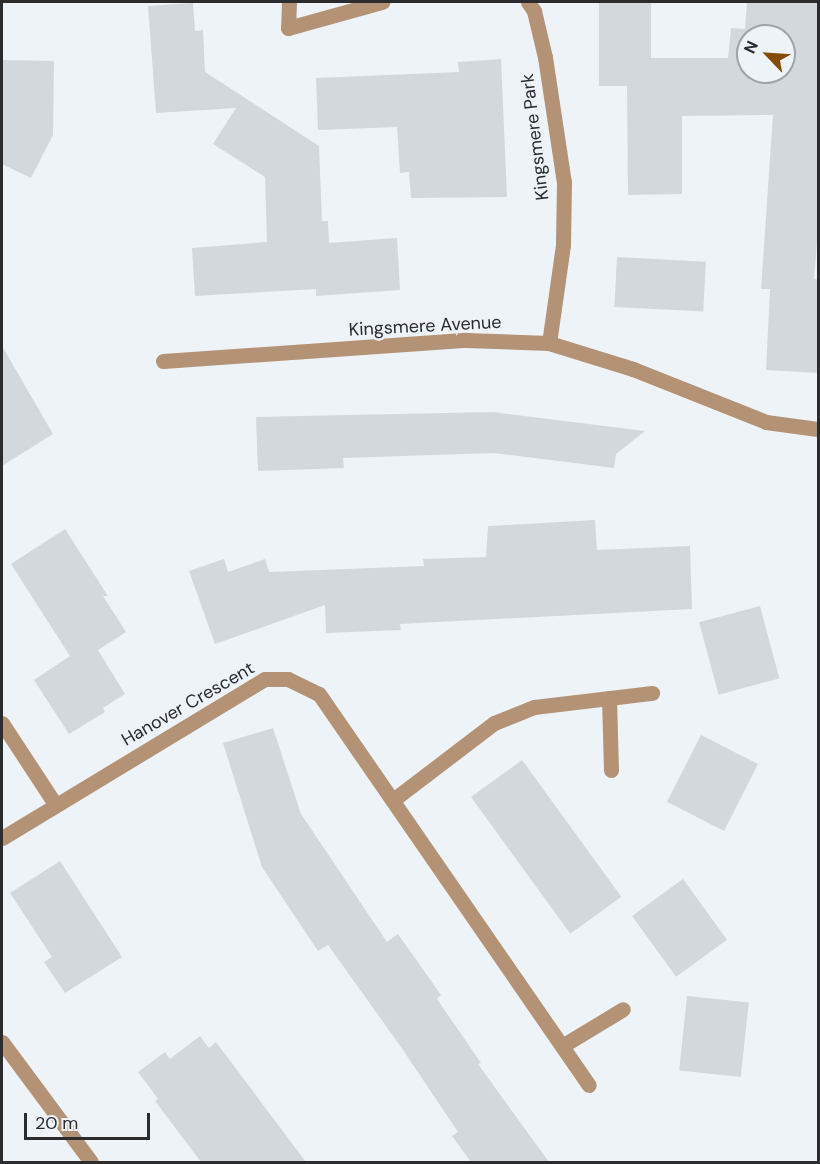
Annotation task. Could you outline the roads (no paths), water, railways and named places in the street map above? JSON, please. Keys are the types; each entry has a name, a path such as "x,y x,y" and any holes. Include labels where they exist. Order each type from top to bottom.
{"street":[{"path":"289,2 288,28 382,2"},
{"name":"Kingsmere Park","path":"528,2 534,10 545,57 564,182 563,245 549,343"},
{"name":"Kingsmere Avenue","path":"163,361 466,340 549,343 633,369 766,422 819,429"},
{"name":"Hanover Crescent","path":"2,838 55,804 265,680 288,679 319,694 589,1085"},
{"path":"393,800 494,723 534,707 652,693"},
{"path":"609,698 611,770"},
{"path":"2,723 55,804"},
{"path":"562,1046 622,1009"},
{"path":"2,1042 91,1162"}]}
